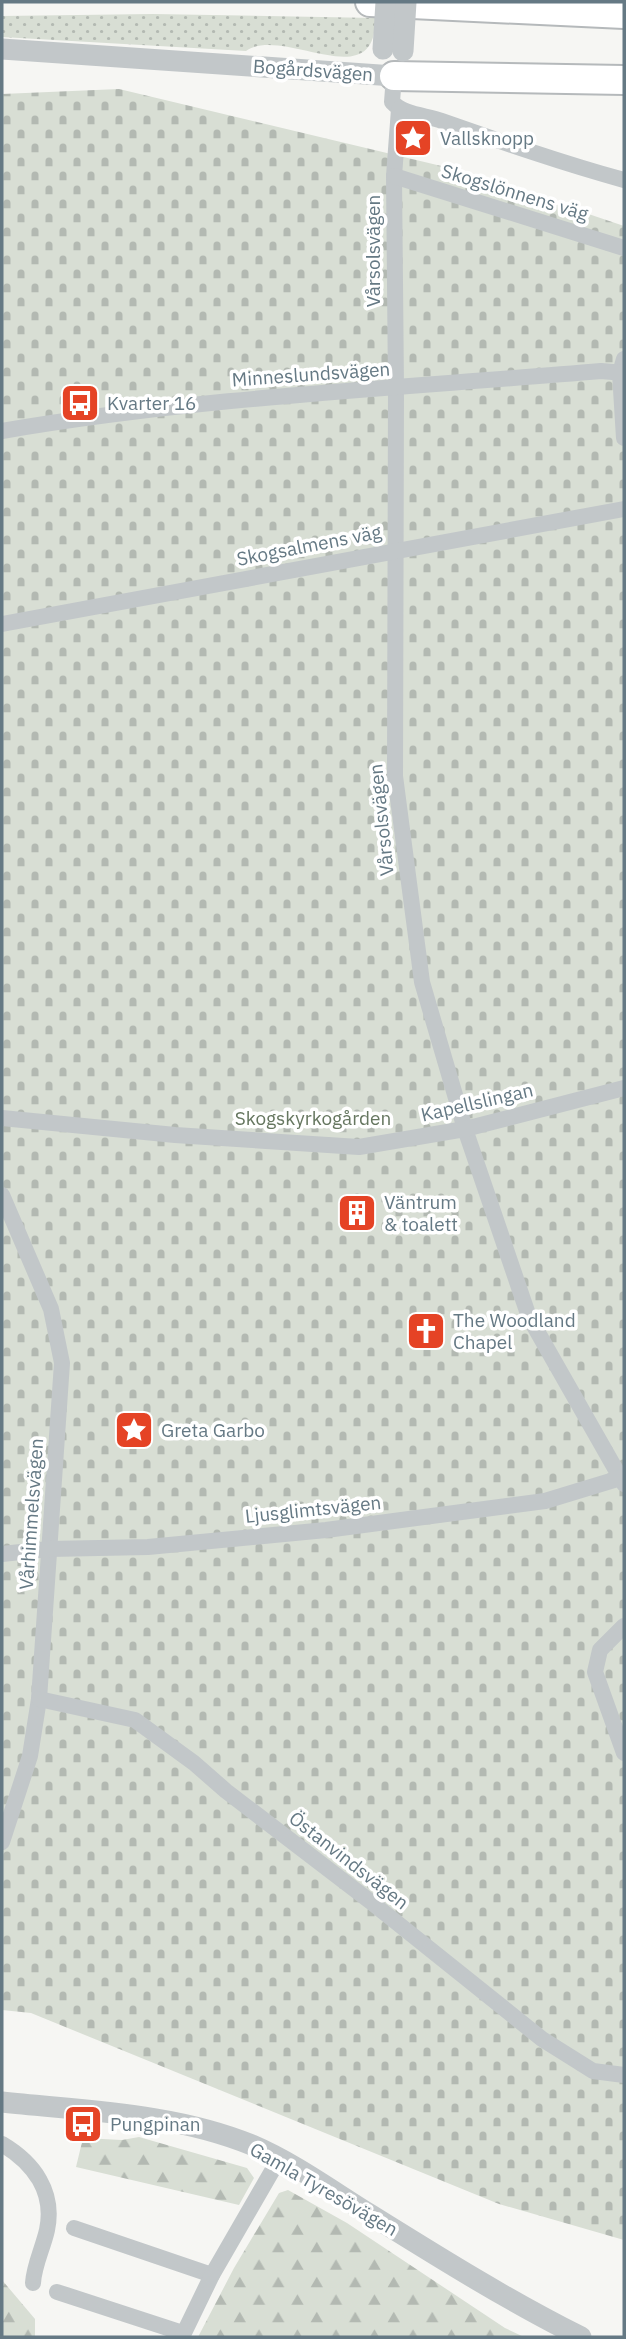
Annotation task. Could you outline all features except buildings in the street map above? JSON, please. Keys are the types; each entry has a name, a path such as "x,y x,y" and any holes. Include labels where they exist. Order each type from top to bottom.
{"highway":[{"path":"370,2 624,14"},
{"path":"460,6 524,18 624,26"},
{"path":"393,59 624,80"}],"street":[{"path":"386,2 393,59"},
{"path":"393,59 407,2"},
{"name":"Bogårdsvägen","path":"2,49 393,59 392,102 399,109"},
{"path":"399,109 624,180"},
{"name":"Vårsolsvägen","path":"399,109 394,176 395,775 422,982 465,1129 529,1317 623,1480"},
{"name":"Skogslönnens väg","path":"394,176 624,248"},
{"path":"623,368 624,438"},
{"name":"Minneslundsvägen","path":"2,431 90,416 217,401 623,368"},
{"name":"Skogsalmens väg","path":"2,624 624,509"},
{"name":"Kapellslingan","path":"2,1118 175,1135 359,1147 465,1129 624,1088"},
{"name":"Vårhimmelsvägen","path":"2,1195 51,1309 62,1363 39,1699 30,1756 2,1842"},
{"name":"Ljusglimtsvägen","path":"2,1554 49,1549 148,1547 326,1530 545,1501 623,1480"},
{"path":"624,1626 600,1650 595,1671 624,1753"},
{"name":"Östanvindsvägen","path":"39,1699 135,1720 194,1763 542,2039 593,2071 624,2075"},
{"name":"Gamla Tyresövägen","path":"2,2102 135,2116 188,2126 252,2145 533,2313 582,2337"},
{"path":"2,2144 22,2158 42,2182 49,2204 47,2230 34,2270 33,2283"},
{"path":"57,2292 183,2335 212,2275 279,2159"},
{"path":"74,2228 212,2275"}],"green space":[{"path":"153,14 375,18 372,41 361,53 345,57 282,46 262,45 246,51 2,37 2,16"},
{"name":"Skogskyrkogården","path":"119,89 458,170 624,226 624,2240 499,2204 31,2013 2,2010 2,94"},
{"path":"139,2137 247,2168 254,2178 239,2205 76,2167 83,2138 122,2140"},
{"path":"288,2190 347,2223 505,2328 524,2337 198,2337 234,2268 279,2193"},
{"path":"2,2280 35,2319 35,2337 2,2337"}],"place":[{"name":"Vallsknopp","path":"413,138"},
{"name":"Kvarter 16","path":"80,403"},
{"name":"Väntrum & toalett","path":"357,1213"},
{"name":"The Woodland Chapel","path":"426,1331"},
{"name":"Greta Garbo","path":"134,1430"},
{"name":"Pungpinan","path":"83,2124"}]}
